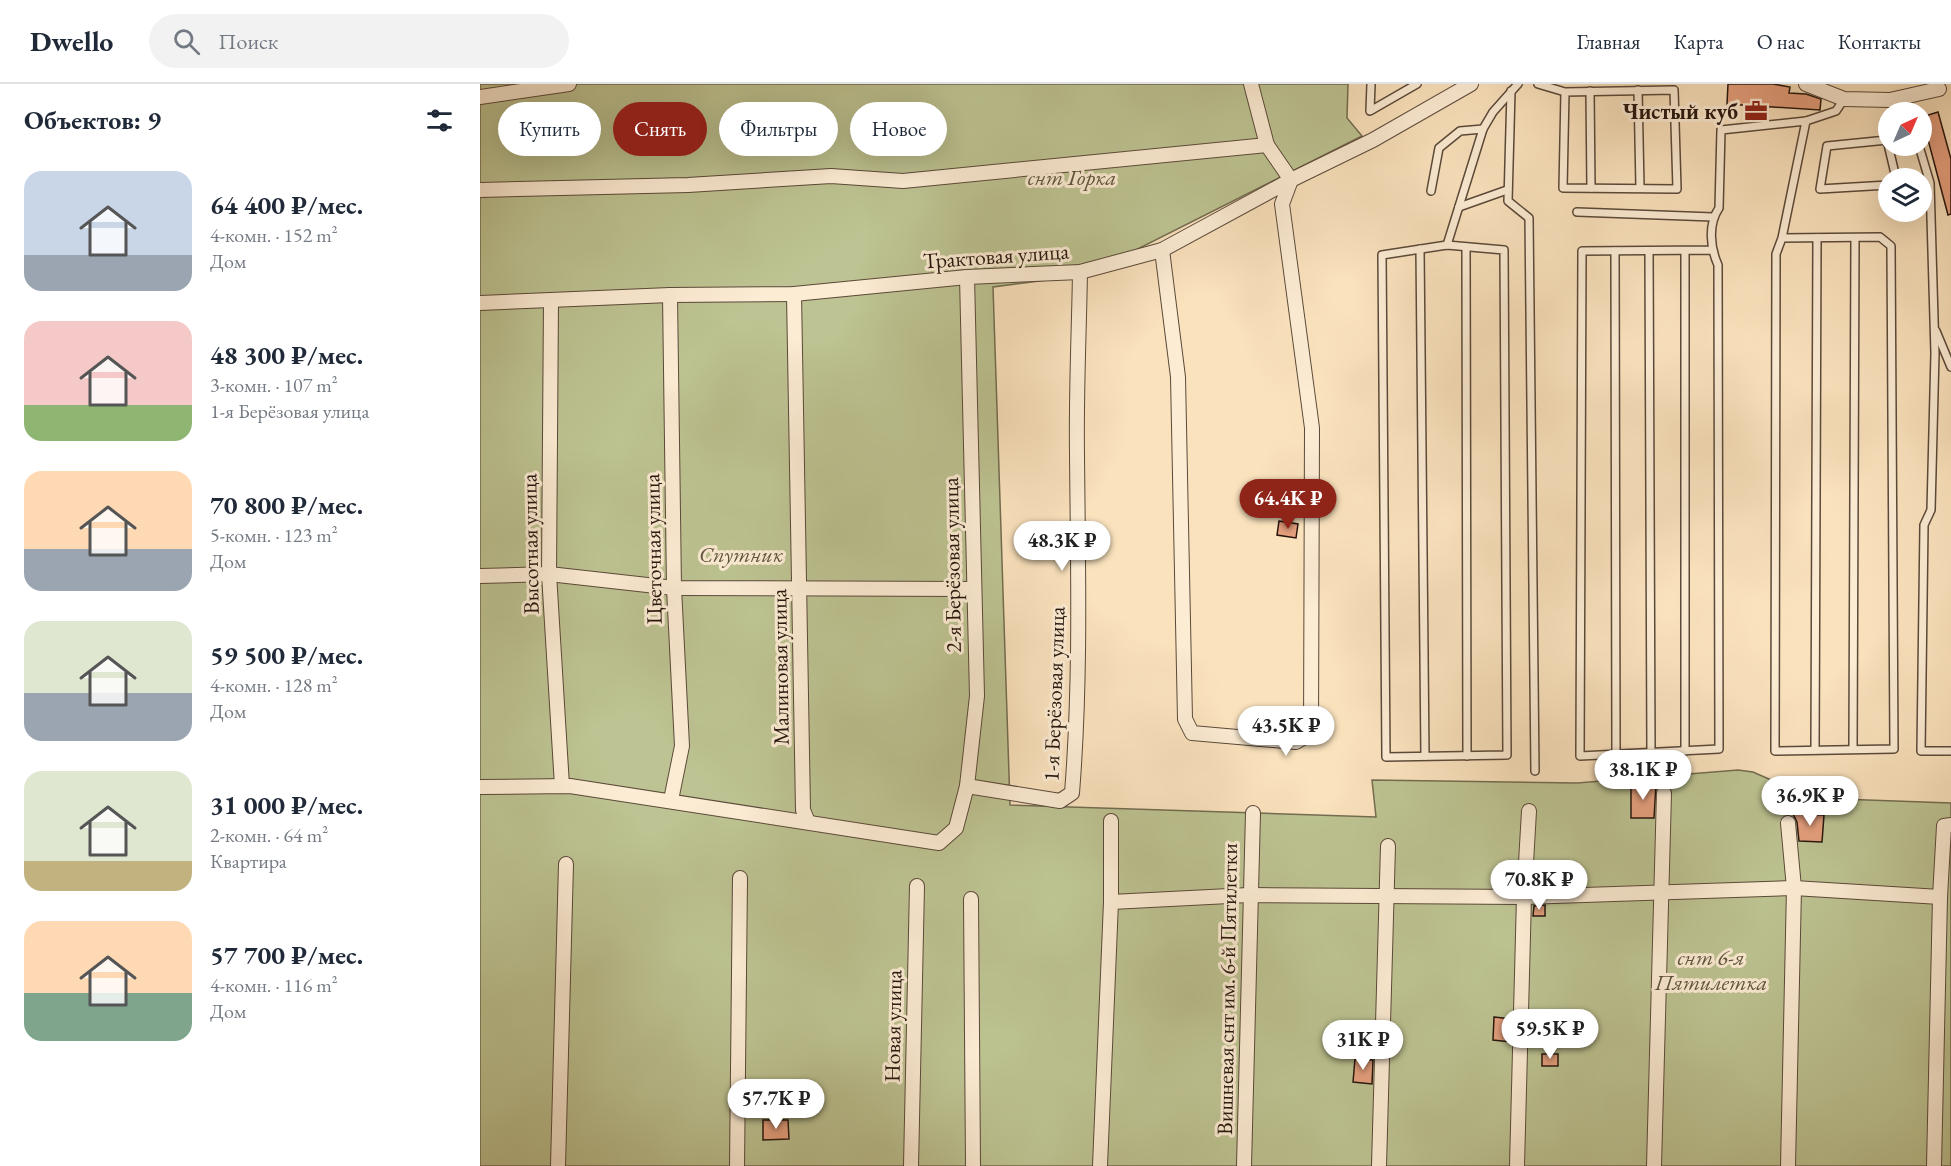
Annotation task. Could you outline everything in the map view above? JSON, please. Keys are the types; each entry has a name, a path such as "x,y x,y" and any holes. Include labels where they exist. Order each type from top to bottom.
{"street":[{"path":"480,97 569,84"},
{"path":"1162,250 1178,377 1185,719 1192,733 1296,742 1311,733 1312,428 1282,204 1291,180 1267,145 1251,84"},
{"name":"Трактовая улица","path":"480,303 794,294 968,277 1080,272 1162,250 1291,180 1373,140 1471,84"},
{"path":"1806,84 1844,99 1890,100 1944,89"},
{"path":"480,190 688,185 831,176 903,180 1267,145"},
{"name":"1-я Берёзовая улица","path":"967,786 1060,801 1072,793 1077,732 1079,627 1077,451 1080,272"},
{"name":"2-я Берёзовая улица","path":"808,822 939,843 956,828 967,786 976,696 972,589 968,277"},
{"name":"Малиновая улица","path":"794,294 803,810 808,822"},
{"name":"Цветочная улица","path":"670,296 674,588 682,747 671,800"},
{"name":"Высотная улица","path":"551,301 549,574 562,786"},
{"path":"480,576 549,574 674,588 800,591 972,589"},
{"path":"480,787 562,786 671,800 808,822"},
{"path":"1654,1166 1664,794"},
{"path":"1517,1166 1524,897 1529,811"},
{"name":"Вишневая снт им. 6-й Пятилетки","path":"1244,1166 1249,895 1253,813"},
{"path":"1100,1166 1111,902 1111,821"},
{"path":"1788,823 1794,888 1788,1166"},
{"path":"1934,1166 1940,897 1944,826 1951,825"},
{"path":"1379,1166 1388,846"},
{"path":"558,1166 566,864"},
{"path":"737,1166 740,878"},
{"name":"Новая улица","path":"911,1166 916,886"},
{"path":"1111,902 1249,895 1524,897 1794,888 1940,897"},
{"path":"971,899 973,1166"}],"lane":[{"path":"1371,84 1370,111 1408,87 1417,84"},
{"path":"1447,245 1483,129 1518,84"},
{"path":"1538,84 1565,92 1674,90 1677,189 1563,188 1565,92"},
{"path":"1638,90 1640,188"},
{"path":"1511,91 1508,201 1529,218 1535,771"},
{"path":"1590,91 1591,188"},
{"path":"1903,97 1905,102"},
{"path":"1712,250 1582,251 1580,756 1719,749 1718,265 1712,250 1713,217 1719,208 1721,130 1806,121 1836,111 1844,99"},
{"path":"1782,238 1880,237 1891,246 1894,749 1775,751 1776,254 1782,238 1806,121"},
{"path":"1431,191 1439,148 1460,131 1483,129"},
{"path":"1878,186 1820,189 1827,146 1887,140 1894,168"},
{"path":"1459,207 1507,190"},
{"path":"1577,212 1713,217"},
{"path":"1931,222 1934,326 1931,510 1924,525 1921,751 1951,751"},
{"path":"1815,750 1817,238"},
{"path":"1853,749 1855,238"},
{"path":"1447,245 1466,247 1504,249 1507,755 1386,757 1382,255 1447,245"},
{"path":"1466,247 1467,756"},
{"path":"1420,249 1425,756"},
{"path":"1615,250 1616,754"},
{"path":"1649,250 1651,752"},
{"path":"1685,250 1685,751"},
{"path":"1934,326 1951,367"}],"green space":[{"path":"480,84 1348,84 1347,118 1362,136 1086,275 993,287 1010,805 1376,817 1372,780 1577,783 1738,770 1753,772 1812,798 1951,803 1951,1166 480,1166"}],"building":[{"path":"1728,84 1773,84 1790,87 1789,93 1806,94 1821,99 1820,110 1727,104"},
{"path":"1938,112 1951,159 1951,214 1948,215 1932,155 1932,114"},
{"path":"1279,521 1298,524 1296,538 1277,535"},
{"path":"1656,784 1654,818 1631,818 1631,785"},
{"path":"1793,814 1824,815 1822,842 1799,841 1797,822"},
{"path":"1545,905 1545,916 1533,916 1534,906"},
{"path":"1494,1017 1512,1019 1511,1042 1493,1040"},
{"path":"1542,1054 1558,1054 1558,1066 1542,1066"},
{"path":"1355,1059 1373,1060 1372,1084 1353,1082"},
{"path":"763,1120 788,1120 789,1139 763,1140"}],"place":[{"name":"Чистый куб","path":"1756,111"}],"park label":[{"name":"снт Горка","path":"1072,177"},
{"name":"Спутник","path":"741,554"},
{"name":"снт 6-я Пятилетка","path":"1711,970"}]}
